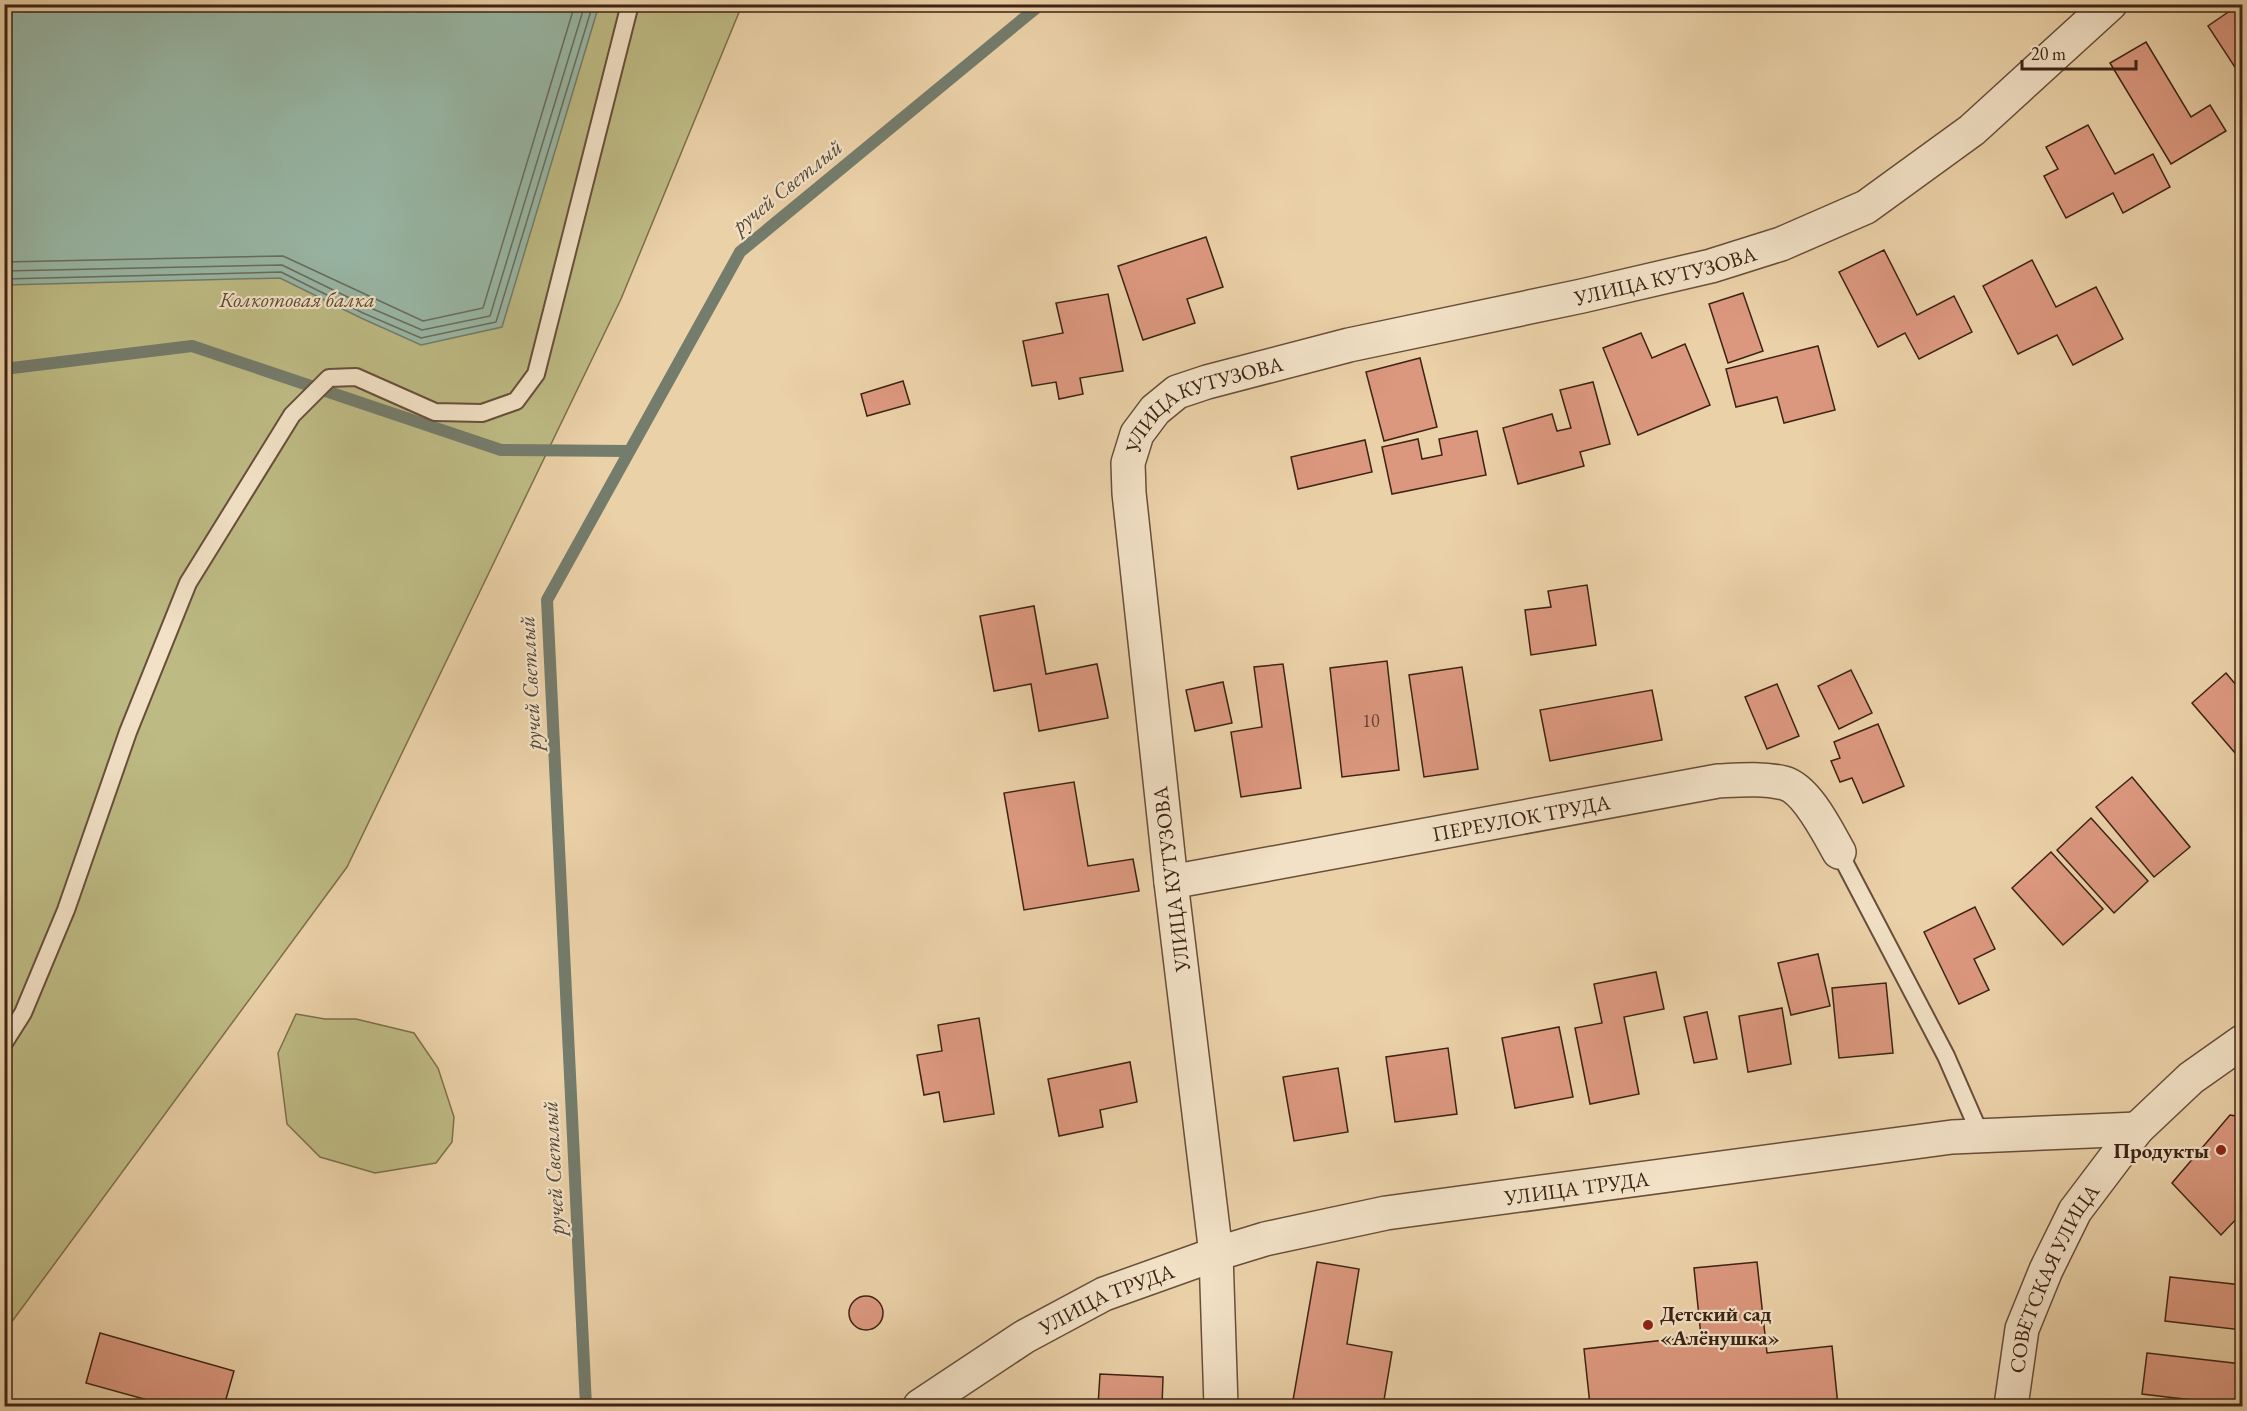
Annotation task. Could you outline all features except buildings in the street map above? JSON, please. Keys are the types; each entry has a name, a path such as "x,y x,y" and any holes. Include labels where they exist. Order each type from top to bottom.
{"street":[{"name":"УЛИЦА КУТУЗОВА","path":"1221,1407 1216,1254 1171,882 1129,492 1128,463 1137,434 1155,410 1177,392 1208,382 1349,345 1582,296 1711,266 1781,244 1866,207 1972,130 2109,4"},
{"name":"ПЕРЕУЛОК ТРУДА","path":"1171,882 1718,781 1753,780 1786,783 1812,805 1839,852"},
{"path":"2137,1130 2191,1078 2242,1042"},
{"name":"УЛИЦА ТРУДА","path":"920,1407 1024,1337 1104,1294 1265,1239 1386,1213 1940,1139 2137,1130"},
{"name":"СОВЕТСКАЯ УЛИЦА","path":"2011,1407 2022,1329 2046,1270 2075,1210 2137,1130"}],"lane":[{"path":"4,1043 23,1012 66,910 128,732 188,583 292,416 329,378 356,376 435,412 482,413 516,401 536,375 630,4"},
{"path":"1839,852 1946,1056 1981,1136"}],"green space":[{"name":"Колкотовая балка","path":"5,5 742,5 621,299 347,867 5,1331"},
{"path":"296,1014 325,1019 356,1019 414,1033 438,1068 454,1117 452,1142 436,1163 375,1173 320,1157 287,1124 278,1053"}],"water":[{"path":"4,5 599,5 502,327 421,345 280,278 5,285"}],"waterway":[{"name":"ручей Светлый","path":"586,1406 547,600 740,252 1041,4"},
{"path":"4,369 192,346 501,450 629,451"}],"place":[{"name":"Продукты","path":"2221,1150"},
{"name":"Детский сад «Алёнушка»","path":"1648,1325"}]}
